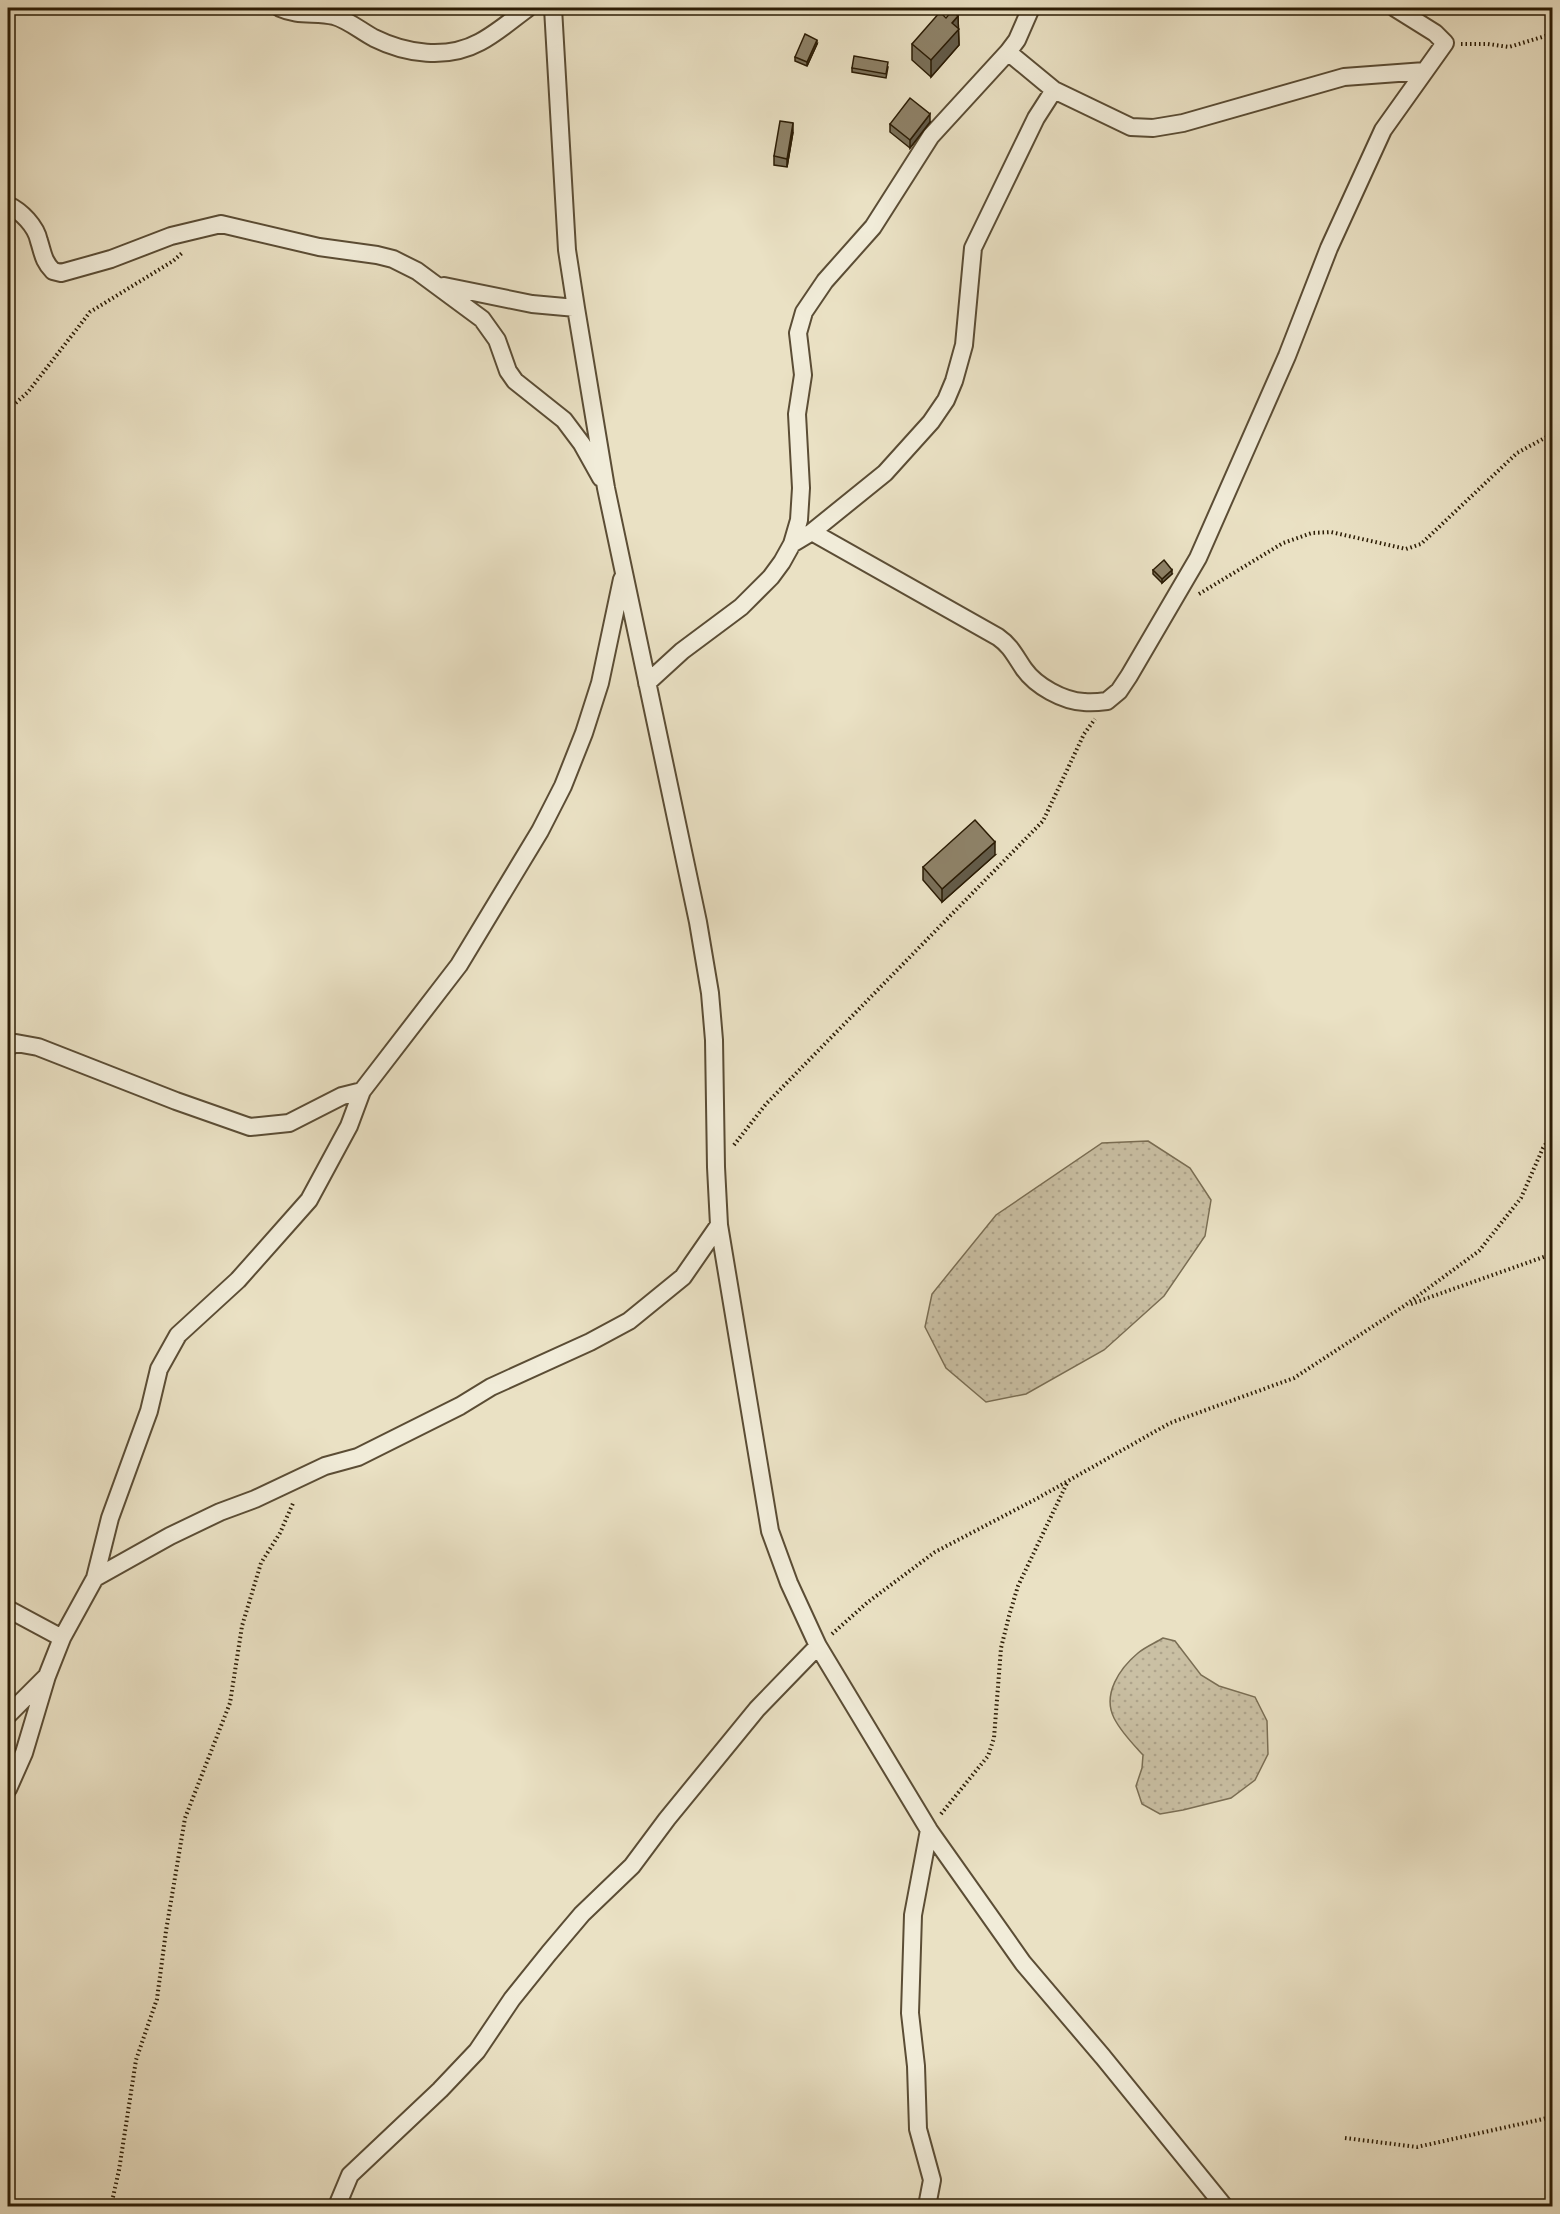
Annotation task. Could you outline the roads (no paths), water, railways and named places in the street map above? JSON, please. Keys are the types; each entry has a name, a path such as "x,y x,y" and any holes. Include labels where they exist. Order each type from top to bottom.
{"street":[{"path":"280,8 295,13 334,16 395,47 424,53 451,52 478,43 528,8"},
{"path":"553,8 567,249 606,488 698,922 710,993 714,1040 719,1226 770,1531 789,1583 818,1646 929,1830 1023,1963 1224,2206"},
{"path":"647,683 682,651 741,607 782,562 792,544 799,520 801,488 797,414 804,375 798,333 804,312 825,281 873,227 931,136 1008,52 1021,32 1031,8"},
{"path":"812,532 1009,644 1035,682 1051,692 1082,703 1107,701 1119,691 1198,558 1287,356 1329,248 1383,130 1445,44 1428,28 1395,8"},
{"path":"1008,52 1054,90 1131,127 1153,128 1184,123 1344,76 1425,71"},
{"path":"792,544 812,532 885,473 931,422 946,400 964,345 973,248 1036,118 1054,90"},
{"path":"8,205 32,226 40,241 42,257 52,271 61,273 111,259 171,236 221,224 319,248 393,259 417,271 482,319 497,340 508,371 515,381 564,420 582,444 606,488"},
{"path":"434,284 532,304 576,308"},
{"path":"8,1790 24,1753 47,1676 62,1638 95,1578 110,1518 148,1411 159,1369 178,1335 238,1280 309,1200 349,1126 362,1091 459,965 540,831 563,786 584,733 600,683 623,573"},
{"path":"8,1047 16,1043 38,1047 176,1101 250,1127 268,1127 289,1123 342,1096 362,1091"},
{"path":"95,1578 180,1531 325,1466 358,1457 460,1406 490,1387 590,1342 629,1321 683,1277 719,1226"},
{"path":"8,1609 62,1638"},
{"path":"337,2206 350,2175 440,2090 477,2051 512,1999 549,1953 582,1914 632,1866 667,1819 757,1709 818,1646"},
{"path":"8,1715 47,1676"},
{"path":"927,2206 932,2180 918,2128 916,2066 910,2013 913,1915 929,1830"}]}
